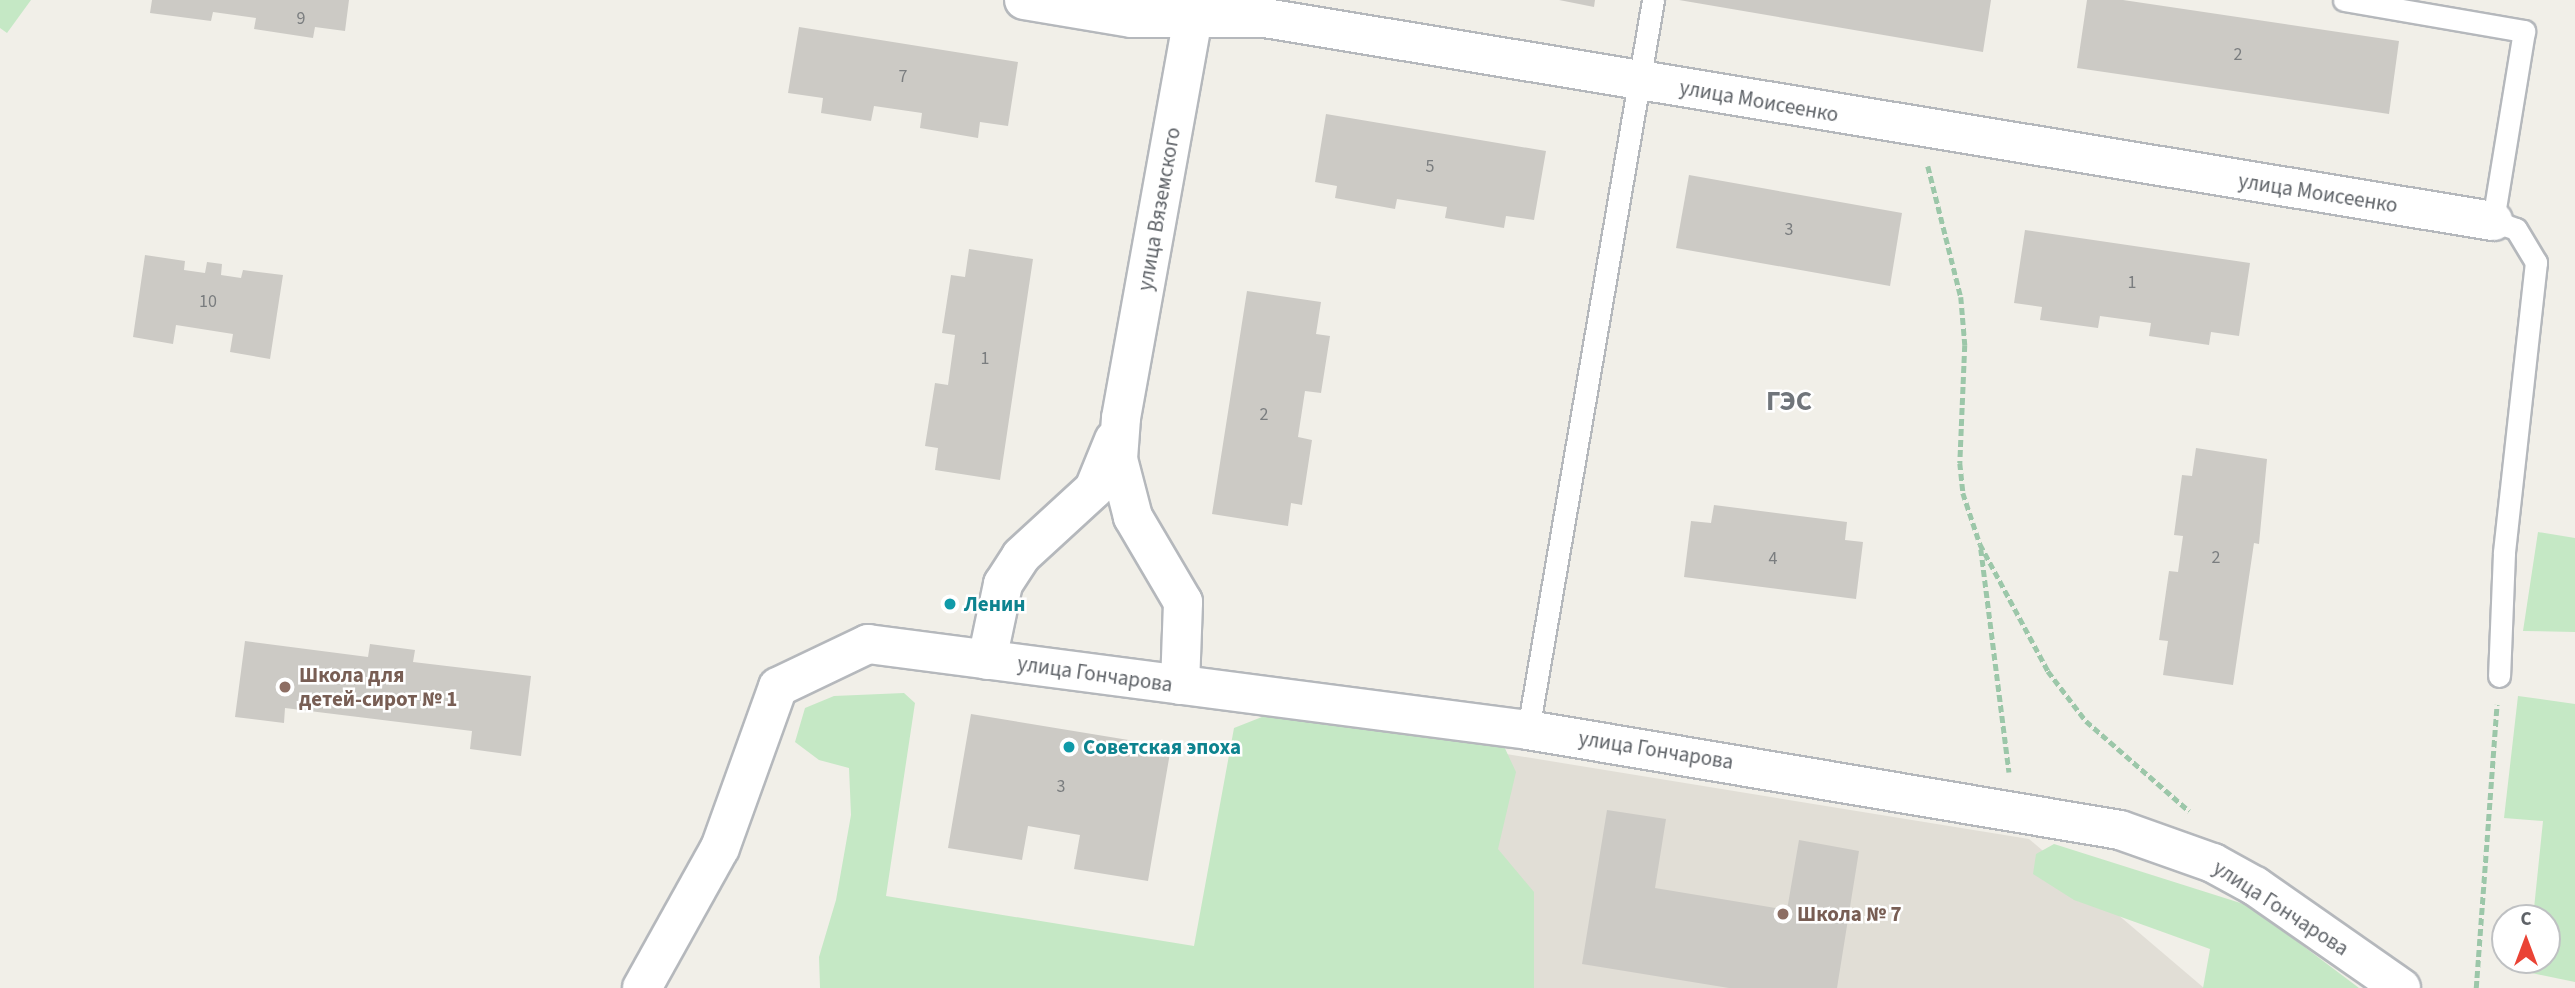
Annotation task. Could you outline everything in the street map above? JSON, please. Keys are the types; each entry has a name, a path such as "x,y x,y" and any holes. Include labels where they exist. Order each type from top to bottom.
{"street":[{"name":"улица Моисеенко","path":"1024,0 1131,18 1195,9 1265,18 2493,222"},
{"name":"улица Вяземского","path":"1121,418 1195,9"},
{"path":"987,660 1003,584 1021,556 1094,489 1121,418"},
{"path":"1121,418 1122,491 1184,602 1180,685"},
{"path":"1046,534 1077,524 1103,524 1126,530 1153,548"},
{"name":"улица Гончарова","path":"642,988 720,848 778,687 868,644 1528,730 2010,808 2120,830 2213,863 2401,988"}],"lane":[{"path":"1528,730 1653,0"},
{"path":"2344,0 2524,31 2493,222 2516,229 2536,262 2504,553 2499,676"}],"path":[{"path":"1917,128 1961,297 1965,345 1961,463 1963,493 1980,544 2048,671 2086,721 2199,821"},
{"path":"1980,544 2008,744 2010,808"},
{"path":"2476,988 2499,676"}],"shaded area":[{"name":"Школа № 7","path":"1476,749 2029,839 2204,988 1437,988"}],"green space":[{"path":"0,0 31,0 7,33 0,28"},
{"path":"2538,532 2575,538 2575,632 2523,631"},
{"path":"904,693 915,703 886,896 1194,946 1234,728 1267,715 1502,742 1516,772 1498,849 1534,892 1534,988 820,988 819,957 836,900 851,815 849,768 819,760 795,742 805,708 834,696"},
{"path":"2518,696 2575,704 2575,982 2537,974 2561,974 2561,904 2534,904 2543,821 2504,818"},
{"path":"2054,844 2250,906 2359,988 2203,988 2210,949 2074,900 2033,874 2036,854"}],"building":[{"path":"152,0 349,0 345,31 315,27 313,38 254,29 256,18 213,12 211,21 150,13"},
{"path":"1559,0 1595,0 1594,7"},
{"path":"1679,0 1991,0 1983,52"},
{"path":"2087,0 2123,0 2399,41 2389,114 2077,68"},
{"path":"799,27 1018,62 1008,126 980,122 978,138 920,128 922,113 874,106 871,121 821,113 823,98 788,93"},
{"path":"1326,114 1546,151 1534,220 1506,216 1504,228 1445,218 1447,207 1397,199 1395,209 1335,198 1337,186 1315,182"},
{"path":"1689,175 1902,213 1890,286 1676,248"},
{"path":"2025,230 2250,263 2239,336 2211,332 2209,345 2149,336 2151,323 2100,316 2098,328 2040,320 2042,307 2014,303"},
{"path":"969,249 1033,259 1000,480 935,470 938,448 925,446 935,383 948,385 955,335 942,333 951,275 965,277"},
{"path":"145,255 185,261 184,270 205,273 207,262 222,264 221,275 241,278 243,270 283,275 270,359 230,352 233,334 176,325 173,344 133,337"},
{"path":"1247,291 1321,302 1316,334 1330,336 1321,393 1305,391 1298,437 1312,440 1302,505 1291,503 1288,526 1212,514"},
{"path":"2196,448 2267,459 2259,544 2254,543 2233,685 2163,675 2168,641 2159,640 2169,571 2178,572 2183,536 2174,535 2182,475 2192,476"},
{"path":"1714,505 1847,522 1845,540 1863,542 1856,599 1684,577 1691,521 1711,523"},
{"path":"245,641 368,657 370,644 415,650 413,662 531,676 521,756 470,749 472,731 285,708 284,723 235,717"},
{"path":"971,714 1171,747 1148,881 1074,869 1080,835 1028,826 1022,860 948,848"},
{"path":"1607,810 1666,819 1655,888 1787,910 1799,840 1859,851 1837,988 1729,988 1582,964"}],"place":[{"name":"Ленин","path":"950,604"},
{"name":"Школа для детей-сирот № 1","path":"285,687"},
{"name":"Советская эпоха","path":"1069,747"},
{"name":"Школа № 7","path":"1783,914"}],"district":[{"name":"ГЭС","path":"1789,401"}]}
